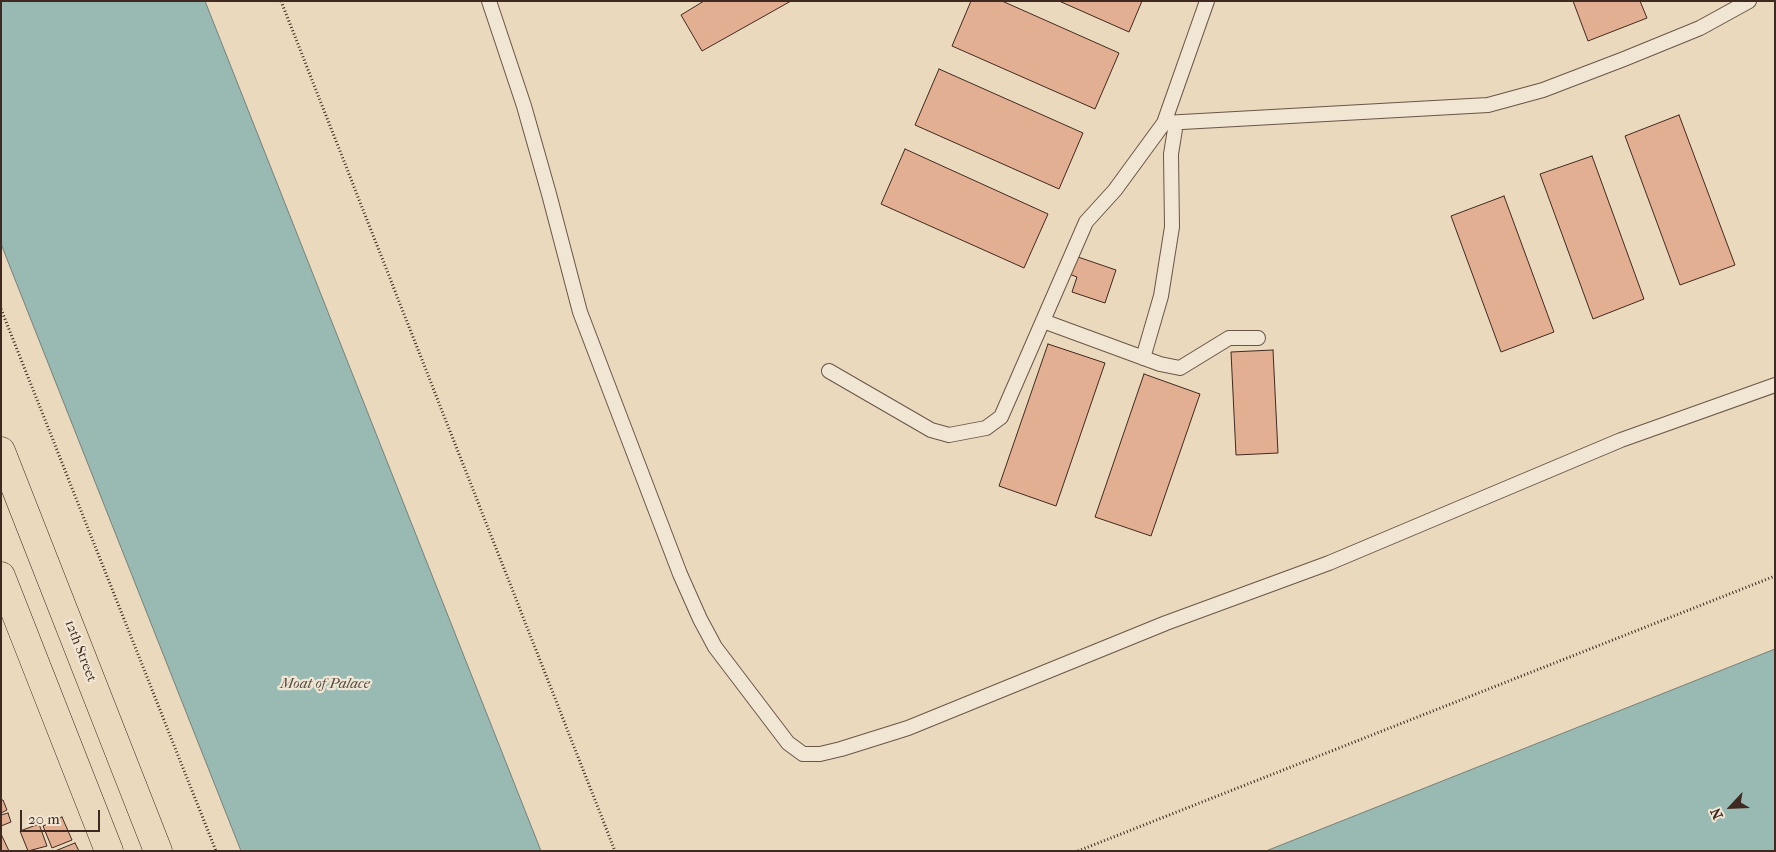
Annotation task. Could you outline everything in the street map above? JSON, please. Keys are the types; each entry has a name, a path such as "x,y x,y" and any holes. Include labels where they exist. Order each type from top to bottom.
{"main road":[{"name":"12th Street","path":"1,451 158,851"},
{"path":"1,576 109,851"}],"lane":[{"path":"489,1 524,106 550,194 580,312 680,574 715,647 788,743 803,754 820,754 841,749 908,728 1166,623 1329,563 1621,440 1775,385"},
{"path":"1143,358 1161,296 1172,227 1170,123 1207,1"},
{"path":"829,371 931,430 949,435 986,428 1001,417 1086,222 1116,190 1170,123 1488,105 1543,90 1624,59 1700,28 1749,1"},
{"path":"1043,321 1143,358 1180,368 1229,338 1258,338"}],"path":[{"path":"281,1 615,851"},
{"path":"1,309 216,851"},
{"path":"1078,851 1775,576"}],"water":[{"name":"Moat of Palace","path":"1,1 205,1 541,851 241,851 1,244"},
{"path":"1775,649 1775,851 1266,851"}],"building":[{"path":"704,1 791,1 702,51 681,15"},
{"path":"971,1 1002,1 1119,53 1095,109 952,46"},
{"path":"1059,1 1142,1 1129,32"},
{"path":"1573,1 1640,1 1647,18 1588,41"},
{"path":"939,69 1083,133 1059,189 915,125"},
{"path":"1679,115 1735,265 1680,285 1625,136"},
{"path":"905,149 1048,214 1024,268 881,204"},
{"path":"1592,156 1644,299 1593,319 1540,174"},
{"path":"1504,196 1554,332 1501,352 1451,216"},
{"path":"1075,256 1116,270 1105,303 1072,292 1077,277 1069,274"},
{"path":"1048,344 1105,363 1056,506 999,486"},
{"path":"1273,350 1278,453 1236,455 1231,352"},
{"path":"1144,374 1200,394 1151,536 1095,517"},
{"path":"1,800 3,800 7,810 1,813"},
{"path":"8,813 11,822 1,826 1,815"},
{"path":"62,817 72,840 52,848 43,826"},
{"path":"39,824 47,846 28,851 20,831"},
{"path":"1,834 9,851 1,851"},
{"path":"75,843 79,851 55,851"}]}
